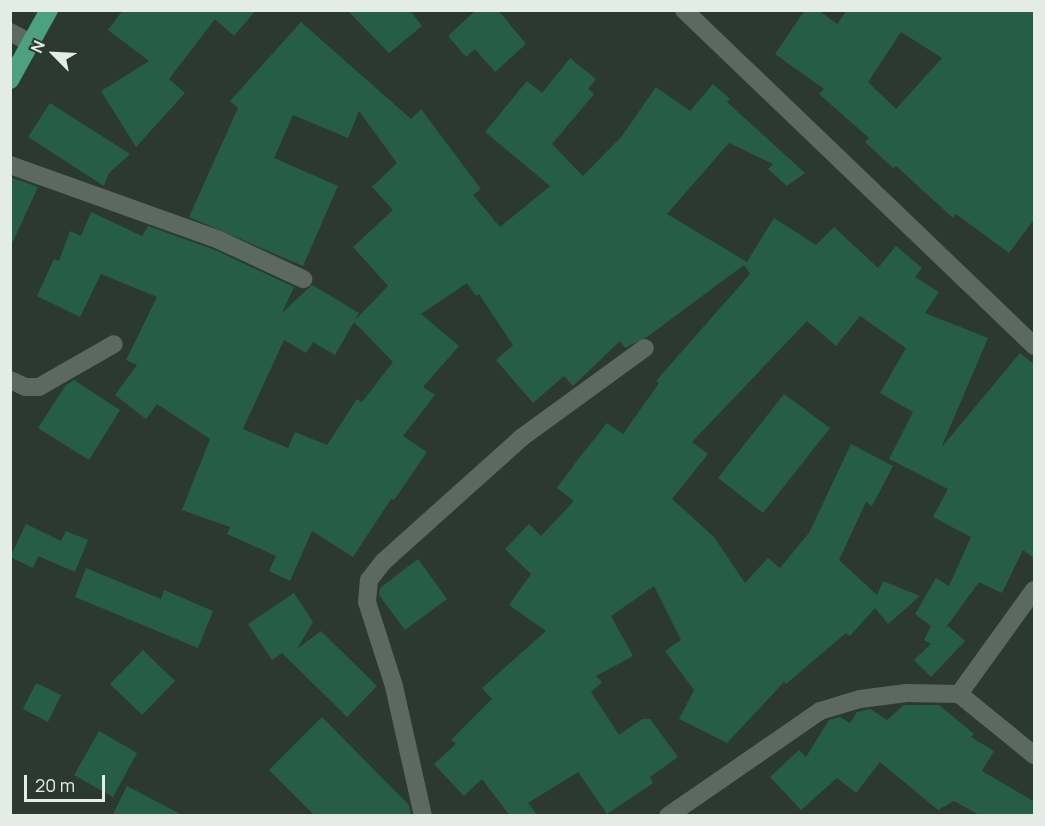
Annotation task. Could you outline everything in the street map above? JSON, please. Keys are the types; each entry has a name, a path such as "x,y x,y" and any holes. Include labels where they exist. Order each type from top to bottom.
{"main road":[{"path":"10,80 28,42 49,10"}],"street":[{"path":"684,10 1035,346"},
{"path":"10,32 28,42"},
{"path":"10,165 219,240 303,279"},
{"path":"10,380 26,387 39,387 114,344"},
{"path":"423,816 394,686 367,602 369,580 383,562 521,438 645,348"},
{"path":"959,694 1035,590"},
{"path":"668,816 820,711 860,699 907,693 959,694 1035,755"}],"building":[{"path":"123,10 256,10 234,36 215,19 169,79 185,93 136,147 101,91 149,61 108,30"},
{"path":"347,10 410,10 422,26 389,53"},
{"path":"476,10 498,10 526,44 495,72 475,49 466,57 448,36"},
{"path":"805,10 818,10 837,24 847,10 1035,10 1035,218 1009,253 956,214 953,218 896,166 893,168 865,142 869,138 819,94 824,89 775,54","holes":["901,32 942,58 896,109 868,82"]},
{"path":"301,22 411,119 421,109 481,189 473,195 500,227 550,186 485,132 527,81 542,93 570,58 596,79 588,89 594,94 552,144 583,176 622,136 656,87 690,111 713,84 730,99 727,102 805,173 787,186 768,169 773,164 729,143 667,214 747,262 774,218 816,245 834,227 878,268 896,246 922,268 915,277 939,292 925,313 988,338 941,448 1020,353 1035,365 1035,559 1023,550 1002,593 979,582 944,630 948,626 965,641 931,677 914,660 931,644 924,640 931,626 915,614 936,578 949,586 971,537 933,517 948,489 889,459 913,412 880,393 906,348 860,316 836,346 807,321 692,442 708,454 672,499 714,537 745,583 768,558 780,568 809,533 851,444 893,466 872,506 866,502 839,560 877,595 883,581 920,596 888,624 875,608 850,636 846,633 786,684 784,682 727,743 679,719 694,690 665,651 681,640 654,586 611,616 633,656 596,676 602,682 591,692 619,735 642,719 650,719 678,757 650,777 653,783 607,814 578,772 528,803 538,816 510,816 482,779 464,796 434,764 456,744 451,740 492,699 482,688 546,631 509,605 531,574 505,549 529,524 541,536 574,501 557,488 576,462 607,423 623,434 659,383 656,381 750,274 744,265 647,337 625,348 620,341 573,386 564,376 533,403 496,360 513,345 479,294 476,296 467,283 421,314 459,346 423,387 435,395 403,436 427,452 394,500 391,499 353,557 312,531 290,581 269,571 276,556 227,534 230,527 182,510 210,439 157,404 146,419 115,395 137,365 126,360 157,297 101,274 80,317 37,296 54,259 59,261 70,231 81,236 91,212 142,236 148,226 215,250 294,287 282,313 312,285 359,313 354,321 388,286 353,247 393,210 372,187 397,163 359,111 348,138 293,115 274,158 338,186 303,266 189,217 238,108 230,101","holes":["354,322 393,362 362,402 357,399 327,445 295,432 288,448 243,429 284,340 306,353 313,342 335,355"]},
{"path":"50,103 130,154 109,173 104,186 28,137"},
{"path":"10,177 38,187 10,248"},
{"path":"74,380 120,410 89,460 38,428 66,385"},
{"path":"784,394 830,428 763,513 718,478"},
{"path":"26,524 61,541 66,531 88,540 75,572 38,556 33,568 10,557"},
{"path":"418,559 447,599 405,630 379,595 380,588"},
{"path":"86,568 161,599 164,590 213,611 198,648 75,597"},
{"path":"294,593 313,622 297,649 321,631 377,686 347,717 282,653 272,660 248,624"},
{"path":"143,650 175,681 142,715 110,684"},
{"path":"36,683 61,695 48,722 23,709"},
{"path":"904,705 939,705 974,734 971,737 994,751 982,771 1035,802 1035,816 981,816 954,801 938,810 880,762 856,793 837,778 801,810 770,777 799,750 806,757 829,720 840,717 850,723 857,712 870,709 887,720"},
{"path":"322,717 409,805 411,816 315,816 269,770"},
{"path":"99,731 137,753 113,797 74,775"},
{"path":"127,786 184,816 112,816"}]}
